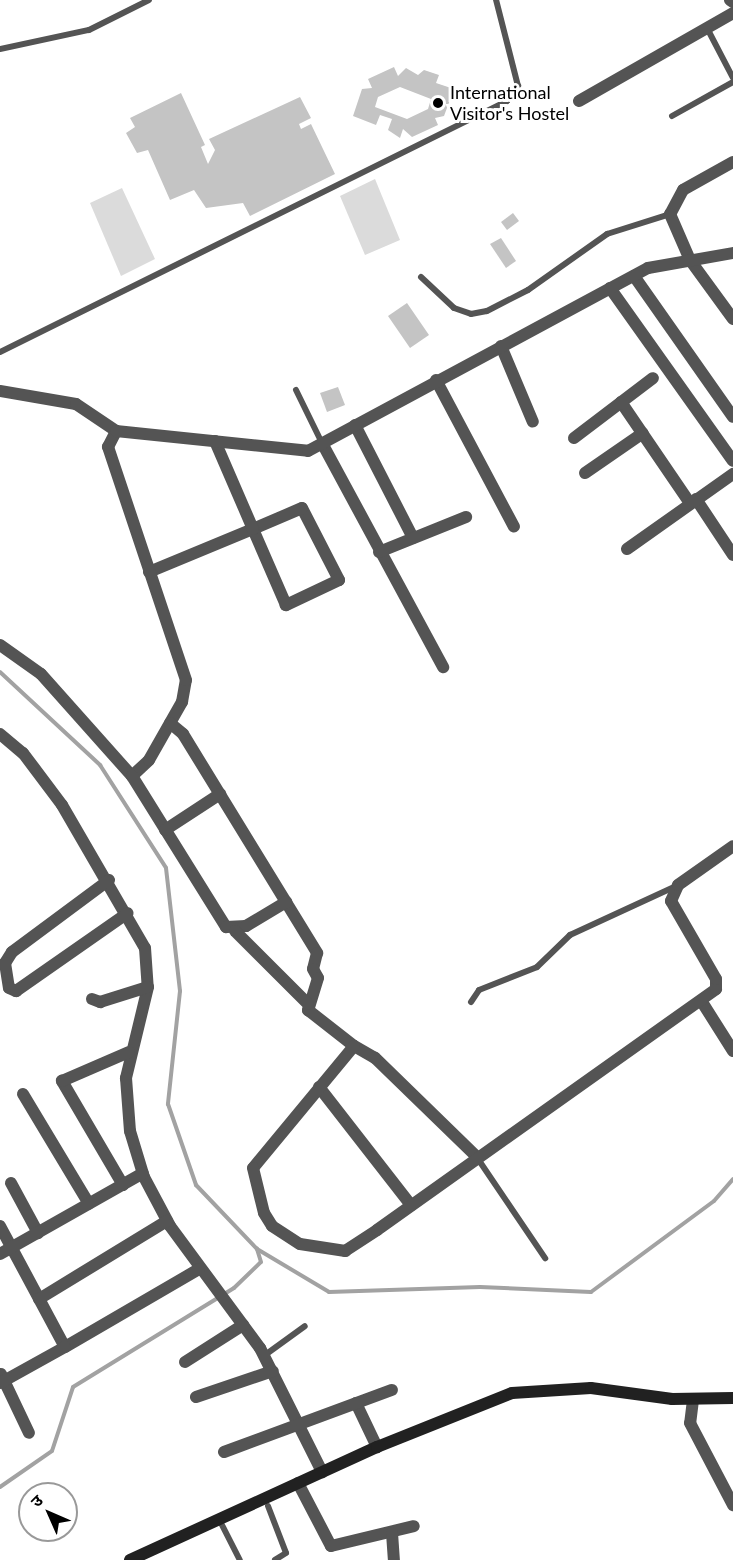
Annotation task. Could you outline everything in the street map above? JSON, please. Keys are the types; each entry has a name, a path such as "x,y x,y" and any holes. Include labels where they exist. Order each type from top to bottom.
{"street":[{"path":"579,101 733,13"},
{"path":"733,162 683,190 670,214 690,260 733,319"},
{"path":"0,391 76,404 116,431 308,451 436,380 634,276 690,260 733,253"},
{"path":"634,276 733,417"},
{"path":"610,288 733,461"},
{"path":"501,346 533,422"},
{"path":"574,438 652,378"},
{"path":"436,380 514,527"},
{"path":"621,402 733,555"},
{"path":"355,425 413,538"},
{"path":"116,431 108,447 186,680 170,723 149,760 132,776"},
{"path":"585,473 643,433"},
{"path":"149,572 253,530 302,508 339,580 286,605 253,530 215,441"},
{"path":"322,443 443,667"},
{"path":"627,549 733,474"},
{"path":"379,552 466,517"},
{"path":"0,645 62,695 132,776 222,922 235,931 308,1004 313,1016 354,1046 375,1058 478,1158"},
{"path":"170,723 183,734 319,956 308,1004"},
{"path":"0,734 23,753 109,880 145,948 148,987 129,1052 126,1108 143,1173 167,1221 199,1269 265,1355 322,1472"},
{"path":"165,830 220,794"},
{"path":"354,1046 253,1168 272,1226 300,1244 345,1251 702,1002 716,989 716,979 677,916 671,901 678,885 733,846"},
{"path":"109,880 12,952 5,963 9,988 16,991 128,913"},
{"path":"235,931 286,902"},
{"path":"92,999 100,1002 148,987"},
{"path":"702,1002 733,1051"},
{"path":"123,1185 62,1081 129,1052"},
{"path":"319,1087 411,1205"},
{"path":"23,1094 88,1204"},
{"path":"6,1251 143,1173"},
{"path":"11,1183 38,1233"},
{"path":"39,1299 167,1221"},
{"path":"0,1226 6,1251 39,1299 65,1347"},
{"path":"29,1433 1,1379 65,1347 199,1269"},
{"path":"185,1362 243,1325"},
{"path":"196,1398 273,1371"},
{"path":"148,1560 268,1506 322,1472 377,1446 512,1393 591,1388 692,1404 733,1398"},
{"path":"224,1452 392,1390"},
{"path":"130,1560 299,1486 513,1401 591,1395 692,1404 733,1405"},
{"path":"356,1403 377,1446"},
{"path":"692,1404 690,1423 728,1489 733,1505"},
{"path":"299,1486 331,1546 414,1526"},
{"path":"392,1533 394,1560"}],"lane":[{"path":"0,49 89,30 149,0"},
{"path":"0,352 507,100 518,86 496,0"},
{"path":"672,116 733,80 707,28"},
{"path":"421,277 454,308 471,314 487,311 528,290 607,234 670,214"},
{"path":"296,390 322,443"},
{"path":"471,1002 480,990 537,967 570,935 678,885"},
{"path":"478,1158 545,1258"},
{"path":"265,1355 305,1326"},
{"path":"268,1506 286,1553 275,1560"},
{"path":"222,1525 240,1560"}],"shaded area":[{"path":"375,179 400,240 365,255 340,196"},
{"path":"122,188 155,259 121,276 90,203"}],"building":[{"name":"International Visitor's Hostel","path":"394,67 398,76 406,68 418,75 424,70 439,75 436,83 454,89 444,116 435,118 438,125 412,137 403,129 400,138 388,130 392,119 380,115 376,125 353,116 362,89 372,88 368,79","holes":["400,87 431,99 428,109 407,119 375,107 378,97"]},
{"path":"181,93 205,145 201,147 208,164 215,150 209,139 300,97 311,118 299,124 301,129 311,124 335,174 250,216 243,203 206,208 194,190 170,200 148,150 137,153 126,133 135,127 130,118"},
{"path":"513,213 519,221 507,230 501,222"},
{"path":"501,238 516,261 506,268 490,244"},
{"path":"407,303 429,335 410,348 388,316"},
{"path":"338,387 345,405 327,412 320,393"}],"waterway":[{"path":"0,672 100,765 166,868 180,991 168,1104 196,1185 257,1249 329,1292 480,1287 591,1292 714,1201 733,1179"},
{"path":"0,1487 52,1451 73,1387 234,1288 261,1262 257,1249"}],"place":[{"name":"International Visitor's Hostel","path":"438,103"}]}
